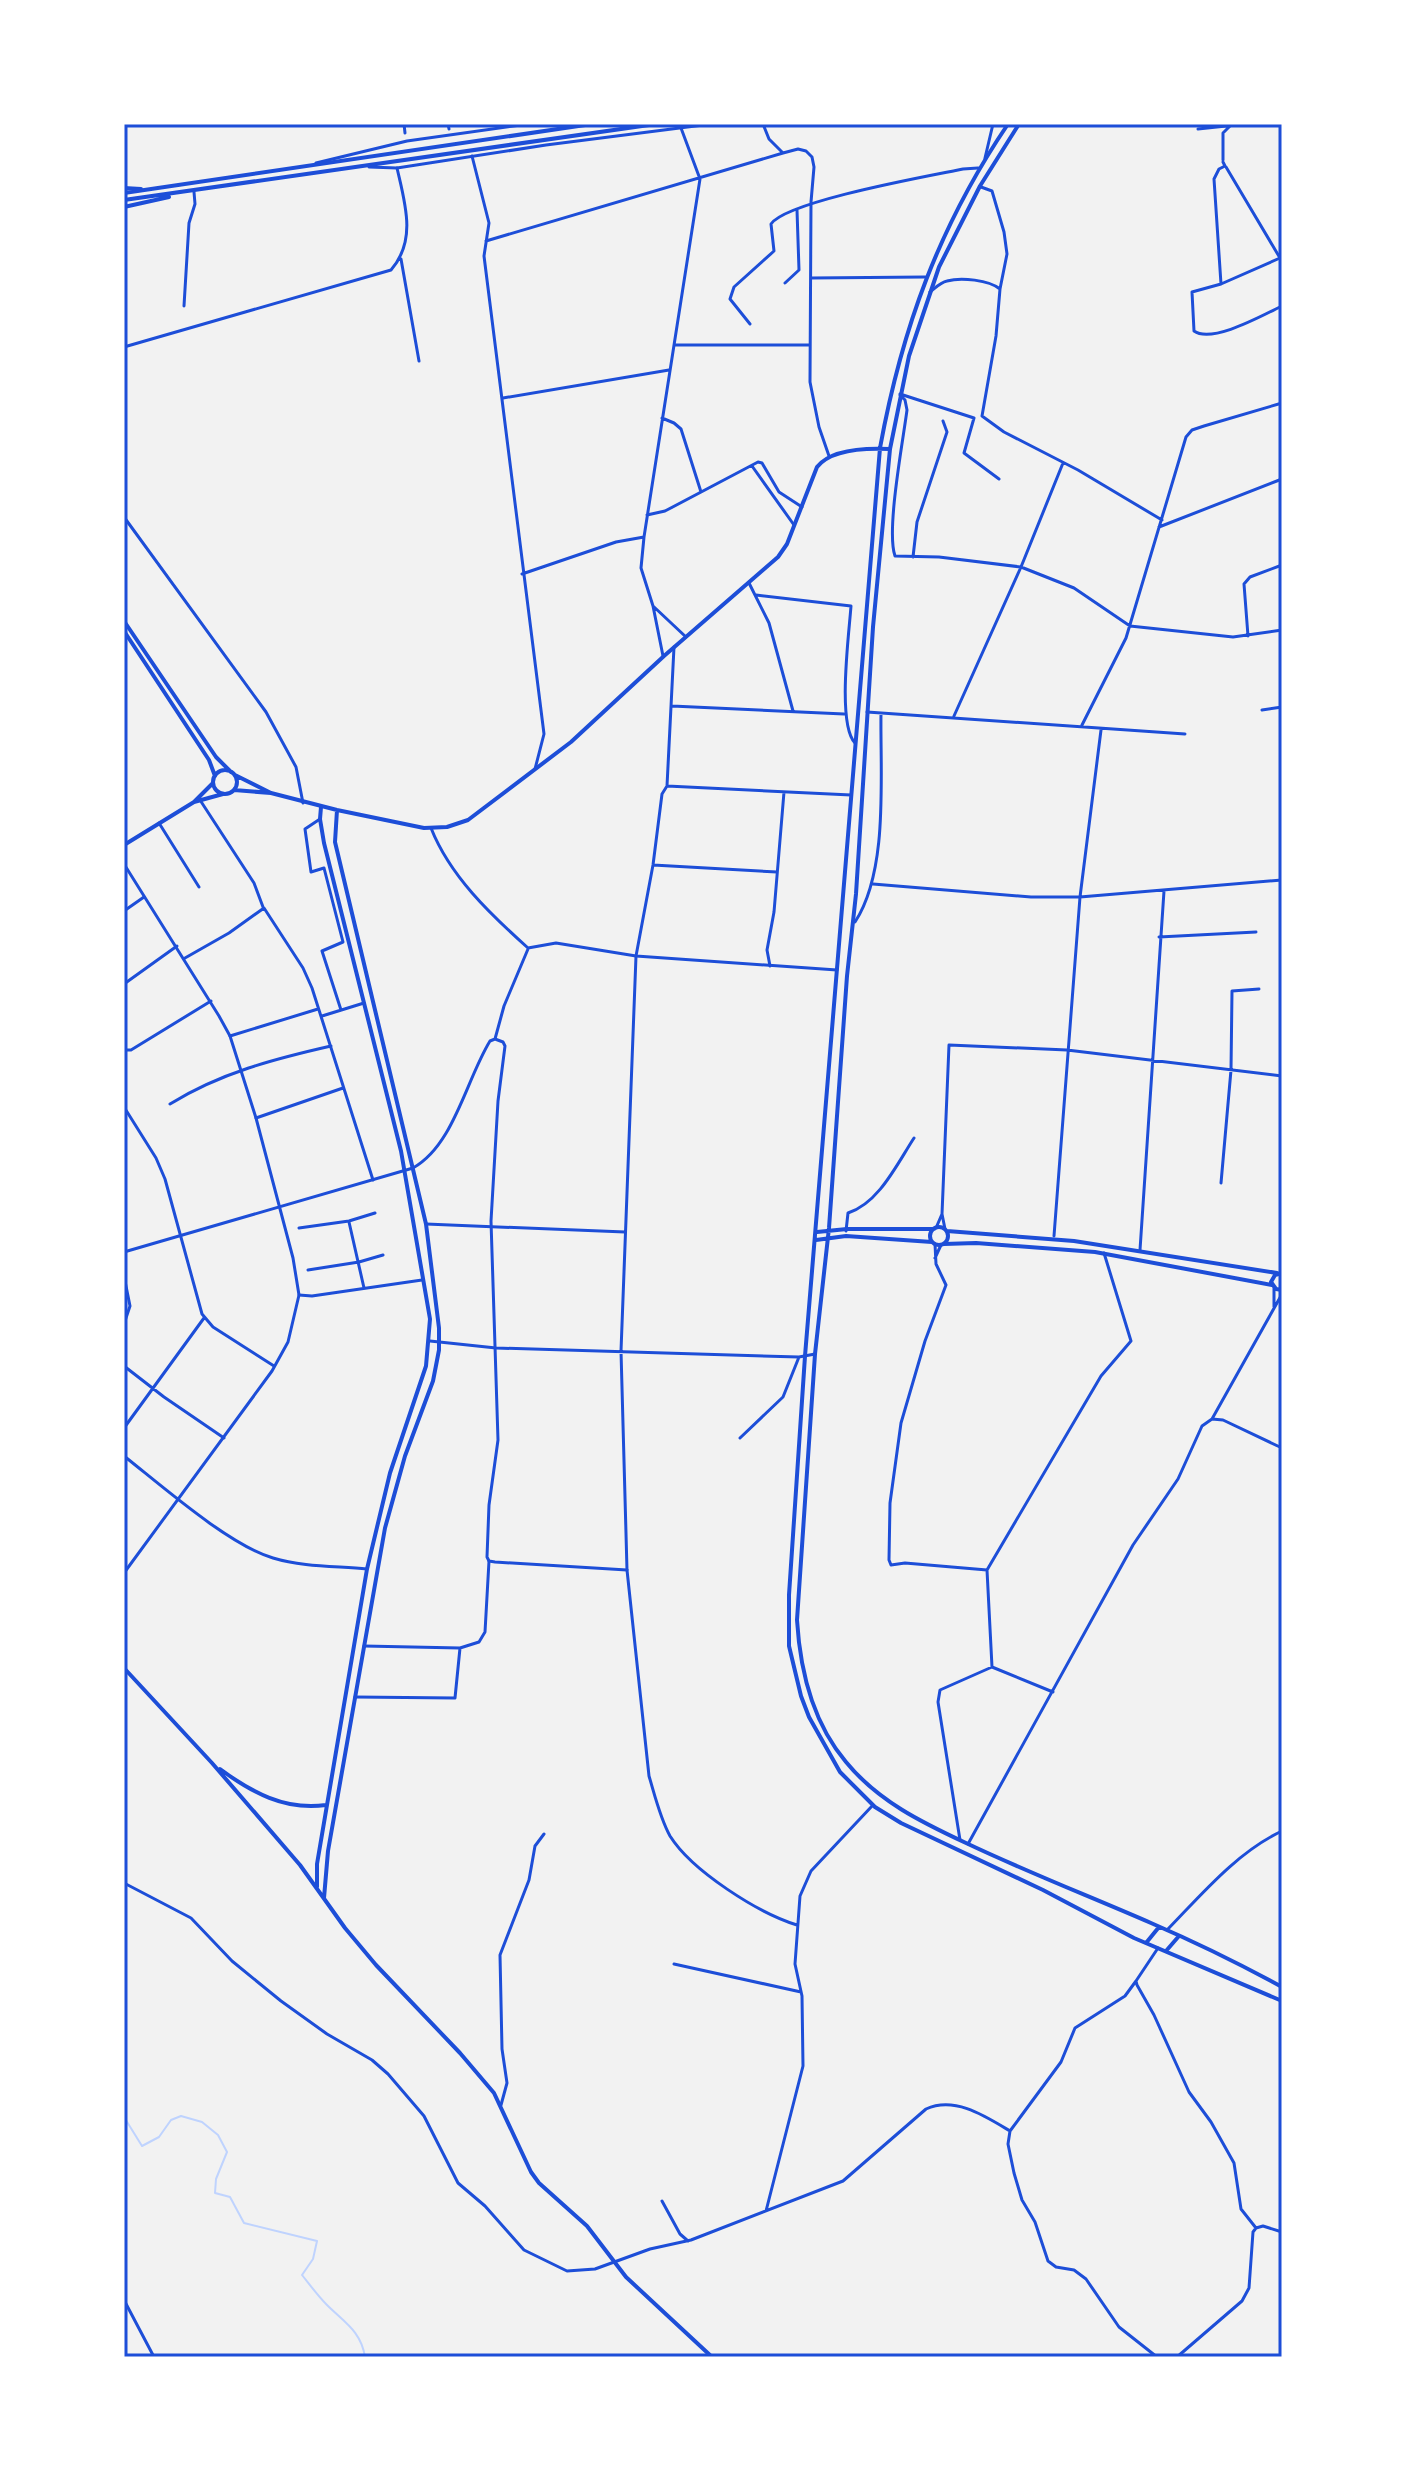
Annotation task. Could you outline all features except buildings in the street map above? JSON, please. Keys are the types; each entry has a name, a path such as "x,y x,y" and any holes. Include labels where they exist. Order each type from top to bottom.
{"main road":[{"path":"124,191 155,190 592,124"},
{"path":"124,207 349,166 656,124"},
{"path":"1008,124 985,158 925,277 902,348 880,448 805,1356 789,1595 789,1646 801,1696 822,1743 840,1772 873,1805 901,1823 1146,1943 1282,2001"},
{"path":"1019,124 980,186 928,294 900,395 890,449 828,1233 815,1354 797,1620 799,1648 807,1687 818,1717 844,1760 889,1803 1033,1875 1167,1930 1282,1987"},
{"path":"124,200 194,192"},
{"path":"194,802 222,771 271,793 321,807 431,828 447,827 468,820 571,742 778,557 802,508 817,467 829,456 890,449"},
{"path":"124,621 216,757 233,774 237,783 234,790"},
{"path":"124,631 209,760 216,790 223,794"},
{"path":"124,845 194,802 234,790 271,793"},
{"path":"317,1887 317,1864 367,1569 390,1473 404,1427 420,1390 430,1341 425,1279 404,1172 320,819 321,807"},
{"path":"324,1898 328,1851 385,1528 405,1456 433,1381 439,1342 437,1297 426,1224 335,842 337,810"},
{"path":"816,1232 935,1228 1074,1241 1280,1273"},
{"path":"935,1228 930,1237 938,1244"},
{"path":"938,1244 948,1240 946,1230"},
{"path":"816,1240 846,1236 938,1244 992,1243 1103,1253 1273,1286 1282,1292"},
{"path":"1273,1286 1273,1277 1280,1273"},
{"path":"124,1668 212,1763 317,1887 376,1965 460,2053 501,2105 539,2183 587,2226 626,2277 712,2357"},
{"path":"212,1763 253,1792 275,1801 308,1806 327,1805"},
{"path":"1146,1943 1159,1927"},
{"path":"1166,1951 1179,1936"}],"street":[{"path":"404,124 405,133"},
{"path":"301,167 407,141 528,124"},
{"path":"349,166 397,168 711,124"},
{"path":"763,124 769,139 783,153"},
{"path":"985,158 993,124"},
{"path":"1198,129 1245,124"},
{"path":"1221,284 1214,179 1219,169 1225,166 1223,133 1231,125"},
{"path":"664,656 641,568 700,179 681,128"},
{"path":"486,241 798,149 812,157 810,382 819,427 829,456"},
{"path":"472,156 489,223 484,256 544,734 533,772"},
{"path":"1223,162 1280,258 1221,284 1192,292 1194,331 1198,335 1228,330 1282,306"},
{"path":"397,168 408,230 401,259 419,361"},
{"path":"750,324 730,299 730,294 774,251 771,224 775,219 811,202 963,169 981,168"},
{"path":"980,186 992,191 1007,254 982,416 1004,432 1162,520"},
{"path":"184,306 194,192"},
{"path":"785,283 799,270 797,210"},
{"path":"124,347 377,275 391,270 401,259"},
{"path":"811,278 925,277"},
{"path":"928,294 945,281 994,284 1000,289"},
{"path":"675,345 809,345"},
{"path":"502,399 669,370"},
{"path":"900,395 974,418 964,453 999,479"},
{"path":"900,395 905,400 907,410 895,498 895,556 939,557 1021,567 1074,588 1130,626 1233,637 1282,630"},
{"path":"1082,725 1121,651 1181,451 1192,430 1282,403"},
{"path":"662,418 681,429 701,492"},
{"path":"913,557 917,522 947,432 943,421"},
{"path":"647,515 665,511 758,462 762,463 779,492 802,508"},
{"path":"954,716 1021,567 1063,463"},
{"path":"752,466 794,525"},
{"path":"1159,527 1282,479"},
{"path":"124,517 266,712 296,767 303,803"},
{"path":"522,574 616,542 644,537"},
{"path":"1248,636 1244,584 1250,577 1282,565"},
{"path":"749,583 769,623 793,711"},
{"path":"756,595 851,606 846,714 848,734 855,744"},
{"path":"653,606 686,637"},
{"path":"674,647 667,786 662,794 636,956 621,1351 627,1570 649,1776 671,1837 692,1862 757,1909 797,1925"},
{"path":"672,706 846,714"},
{"path":"1262,710 1282,707"},
{"path":"867,712 1185,734"},
{"path":"852,926 866,905 877,868 881,713"},
{"path":"1054,1236 1080,897 1101,730"},
{"path":"667,786 851,795"},
{"path":"770,966 767,950 784,792"},
{"path":"200,800 254,883 264,908 303,968 322,1016 373,1180"},
{"path":"320,819 305,829 311,872 324,868 343,942 322,951 341,1010"},
{"path":"159,823 199,887"},
{"path":"431,828 455,872 480,902 528,948"},
{"path":"124,864 185,958 230,1036 256,1118 293,1258 299,1295 288,1342 275,1366 124,1573"},
{"path":"653,865 777,872"},
{"path":"873,884 1031,897 1080,897 1282,880"},
{"path":"1140,1251 1164,891"},
{"path":"124,911 145,896"},
{"path":"185,958 229,933 264,908"},
{"path":"1159,937 1256,932"},
{"path":"528,948 556,943 636,956 837,970"},
{"path":"124,984 177,946"},
{"path":"124,1252 404,1172 434,1153 467,1092 487,1045 495,1039 504,1006 528,948"},
{"path":"1221,1183 1231,1070 1232,991 1259,989"},
{"path":"124,1050 131,1050 211,1001"},
{"path":"322,1016 365,1003"},
{"path":"230,1036 318,1009"},
{"path":"364,1646 460,1648 475,1645 483,1637 489,1561 486,1549 488,1520 498,1440 492,1226 498,1101 505,1046 495,1039"},
{"path":"946,1230 942,1214 949,1045 1067,1050 1282,1076"},
{"path":"170,1104 204,1084 241,1070 331,1046"},
{"path":"256,1118 345,1087"},
{"path":"124,1107 156,1158 165,1179 204,1318 213,1327 275,1366"},
{"path":"846,1236 848,1213 857,1210 883,1186 914,1138"},
{"path":"299,1228 349,1221 375,1213"},
{"path":"935,1228 942,1214"},
{"path":"349,1221 364,1288"},
{"path":"426,1224 625,1232"},
{"path":"938,1244 935,1258 946,1285 925,1341 901,1423 890,1503 889,1560 891,1565 905,1563 987,1570"},
{"path":"992,1667 987,1570 1101,1376 1131,1341 1103,1253"},
{"path":"308,1270 383,1255"},
{"path":"124,1276 130,1306 124,1324"},
{"path":"299,1295 312,1296 425,1279"},
{"path":"1273,1286 1274,1307"},
{"path":"968,1844 1133,1545 1178,1479 1202,1426 1212,1419 1282,1292"},
{"path":"124,1428 204,1318"},
{"path":"430,1341 496,1348 799,1357 815,1354"},
{"path":"740,1438 783,1397 799,1357"},
{"path":"124,1366 224,1438"},
{"path":"1212,1419 1223,1420 1282,1448"},
{"path":"124,1456 178,1499 247,1547 310,1565 367,1569"},
{"path":"489,1561 627,1570"},
{"path":"355,1697 455,1698 460,1648"},
{"path":"960,1840 938,1695 945,1686 992,1667 1053,1692"},
{"path":"766,2211 801,2075 801,1992 795,1964 800,1896 811,1871 873,1805"},
{"path":"1167,1930 1258,1844 1282,1831"},
{"path":"501,2105 507,2083 502,2049 500,1955 529,1880 535,1846 544,1834"},
{"path":"124,1883 191,1918 232,1961 281,2001 327,2034 372,2060 424,2116 458,2183 485,2206 524,2250 539,2260 576,2272 595,2269 650,2249 688,2241 843,2181 926,2109 938,2103 954,2104 983,2115 1010,2131"},
{"path":"1157,2357 1119,2327 1086,2279 1074,2270 1056,2267 1048,2261 1035,2222 1022,2200 1008,2144 1010,2131 1061,2062 1075,2028 1125,1996 1158,1948"},
{"path":"674,1964 801,1992"},
{"path":"1136,1981 1189,2092 1211,2122 1234,2163 1241,2209 1256,2228"},
{"path":"662,2201 680,2234 688,2241"},
{"path":"1177,2357 1242,2301 1249,2288 1253,2232 1256,2228 1263,2226 1282,2232"},
{"path":"124,2300 154,2357"}],"waterway":[{"path":"124,2117 142,2146 159,2137 171,2120 181,2116 202,2122 218,2135 227,2152 216,2179 215,2193 230,2197 244,2223 317,2241 313,2259 302,2275 356,2334 365,2357"}]}
